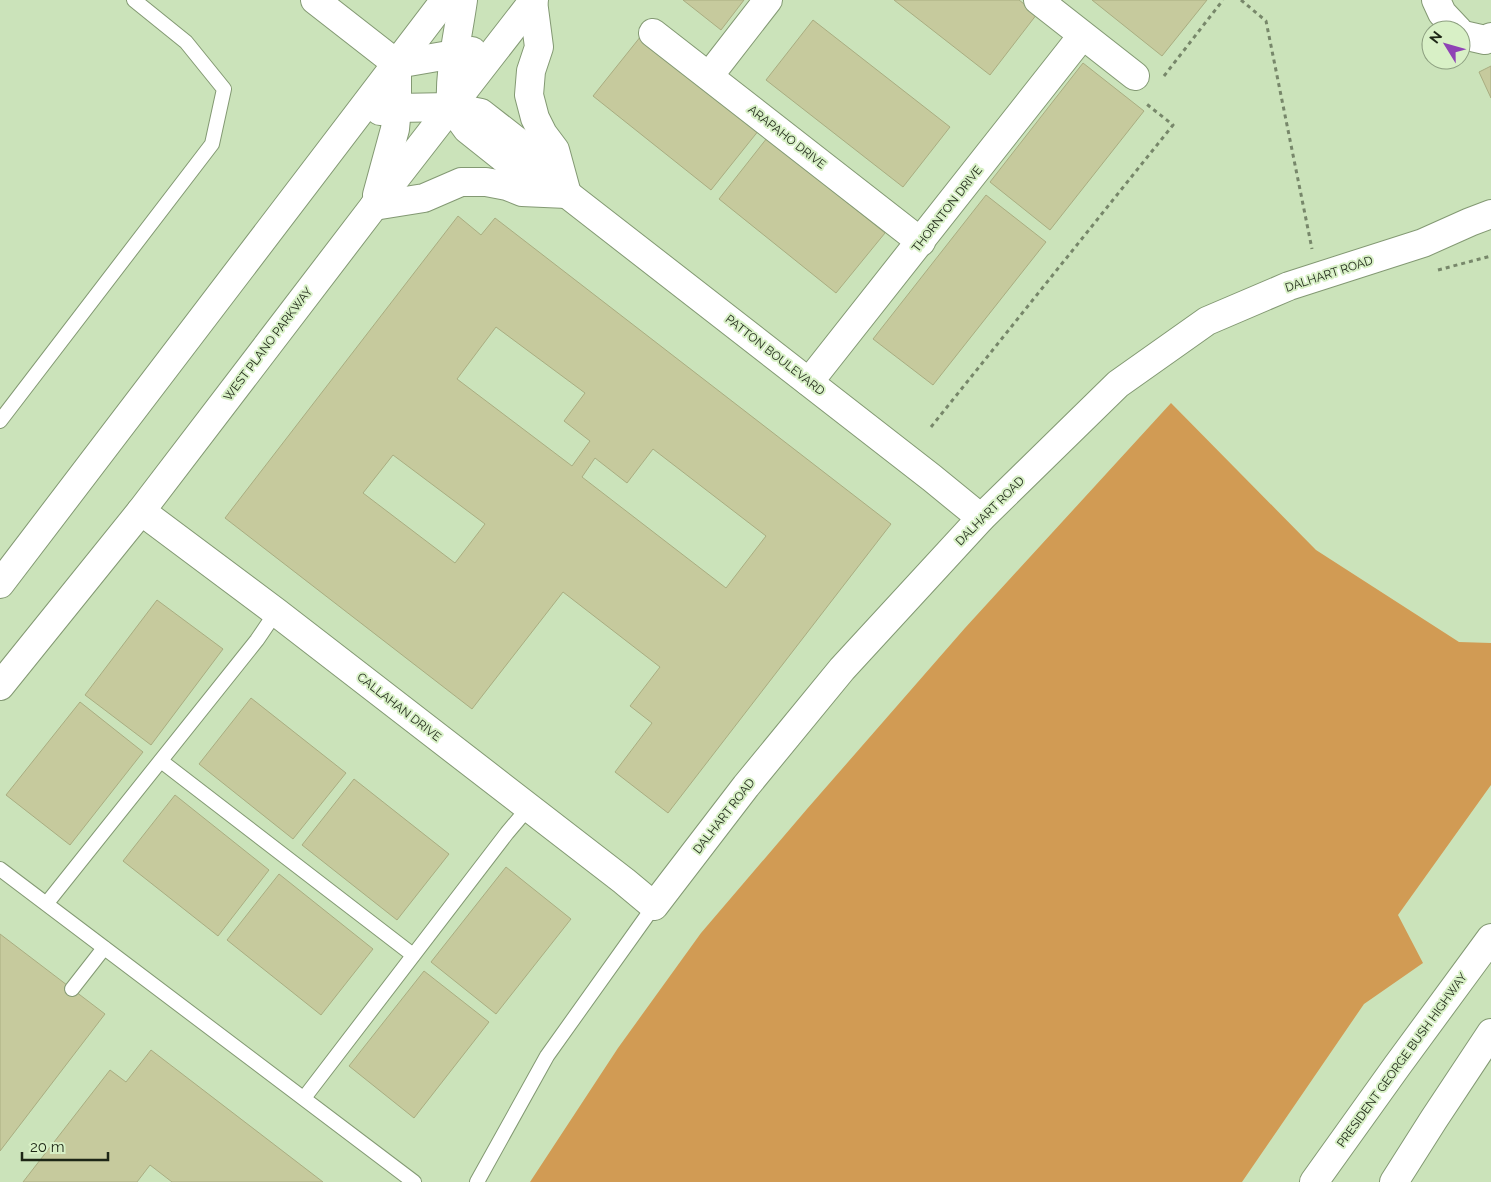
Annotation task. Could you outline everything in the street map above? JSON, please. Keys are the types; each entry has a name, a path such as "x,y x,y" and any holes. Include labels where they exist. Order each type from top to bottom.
{"main road":[{"path":"315,0 397,64 498,46"},
{"path":"0,584 445,0"},
{"path":"355,119 378,111 398,108 451,107 450,91 454,54 463,0"},
{"path":"397,64 398,108 395,129 374,206 424,198 462,182 486,182 507,186 522,192 567,194 555,150 543,134 535,118 529,95 531,71 539,48 534,0"},
{"name":"WEST PLANO PARKWAY","path":"0,686 141,510 534,0"},
{"path":"709,76 768,0"},
{"path":"1038,0 1142,85"},
{"path":"1436,0 1442,13 1448,20"},
{"name":"ARAPAHO DRIVE","path":"653,33 921,242"},
{"name":"THORNTON DRIVE","path":"810,382 1082,36"},
{"path":"1471,36 1485,40 1491,37"},
{"name":"PATTON BOULEVARD","path":"451,107 467,129 531,180 567,194 810,382 981,518"},
{"name":"DALHART ROAD","path":"654,906 746,786 842,669 981,518 1118,384 1207,321 1289,286 1423,242 1491,214"},
{"name":"DALHART ROAD","path":"1423,242 1478,234 1491,234"},
{"name":"CALLAHAN DRIVE","path":"141,510 529,807 654,906"},
{"name":"PRESIDENT GEORGE BUSH HIGHWAY","path":"1314,1182 1402,1058 1491,938"},
{"path":"1394,1182 1491,1032"}],"lane":[{"path":"0,421 212,144 224,90 186,42 134,0"},
{"path":"47,903 257,640 276,612"},
{"path":"161,761 413,955"},
{"path":"304,1098 507,833 529,807"},
{"path":"0,869 414,1182"},
{"path":"477,1182 547,1056 654,906"},
{"path":"72,989 104,948"}],"path":[{"path":"1162,79 1223,0"},
{"path":"1241,0 1266,21 1312,249"},
{"path":"932,427 1173,125 1143,102 1142,85"}],"shaded area":[{"path":"1171,403 1316,550 1459,642 1491,643 1491,785 1398,915 1423,963 1364,1004 1242,1182 530,1182 618,1048 701,933 965,628"}],"building":[{"path":"683,0 744,0 721,30"},
{"path":"894,0 1019,0 1037,14 990,75"},
{"path":"1092,0 1207,0 1162,56"},
{"path":"813,20 950,127 903,187 766,80"},
{"path":"641,36 759,130 711,190 593,96"},
{"path":"1083,63 1144,111 1050,230 990,182"},
{"path":"1491,66 1491,98 1479,72"},
{"path":"767,138 885,233 836,293 719,199"},
{"path":"986,195 1046,242 933,385 873,339"},
{"path":"458,216 481,235 495,218 891,524 668,813 615,772 652,723 630,706 660,667 563,592 472,709 225,518","holes":["496,327 585,393 564,421 590,441 572,466 457,379","653,449 766,536 726,588 582,477 595,458 627,483","393,455 485,524 455,563 363,493"]},
{"path":"157,600 223,649 151,745 85,695"},
{"path":"251,698 346,773 293,839 199,764"},
{"path":"80,702 143,752 70,845 6,795"},
{"path":"354,779 449,854 397,920 302,845"},
{"path":"175,795 269,870 218,936 123,861"},
{"path":"506,867 571,919 496,1014 431,962"},
{"path":"279,874 373,949 321,1015 227,940"},
{"path":"0,934 105,1014 0,1151"},
{"path":"424,971 489,1022 414,1118 349,1066"},
{"path":"151,1050 323,1182 172,1182 150,1165 137,1182 23,1182 110,1070 126,1082"}]}
